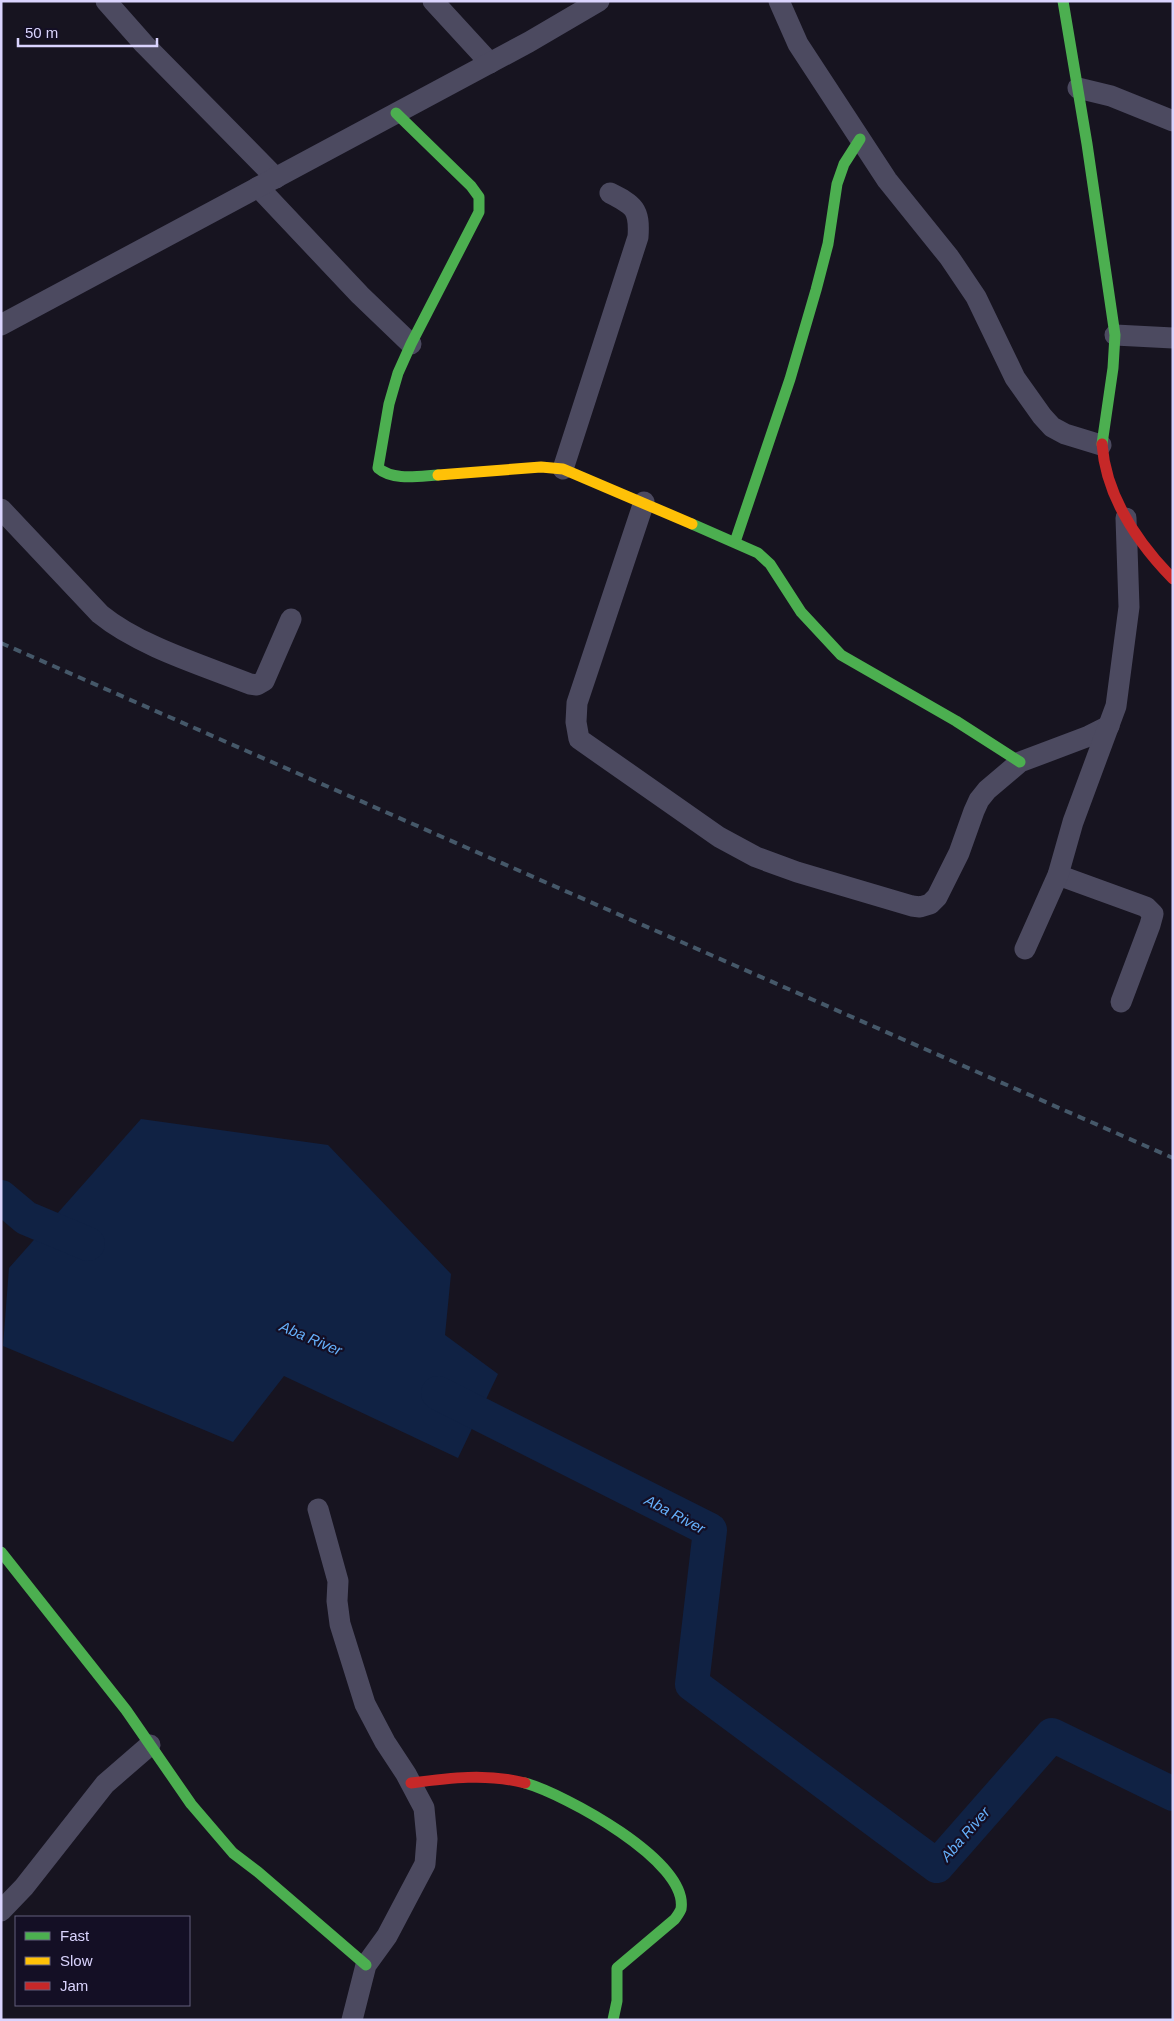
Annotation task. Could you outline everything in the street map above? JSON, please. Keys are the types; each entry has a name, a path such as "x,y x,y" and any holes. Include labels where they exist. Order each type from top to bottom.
{"street":[{"path":"106,1 267,182 360,295 411,344"},
{"path":"433,1 490,62"},
{"path":"1,325 396,113 599,1"},
{"path":"779,1 798,44 886,180 949,257 976,297 1015,378 1042,416 1052,427 1065,434 1102,445"},
{"path":"1063,1 1115,335 1114,363 1102,445 1106,478 1126,518 1149,552 1173,579"},
{"path":"1078,88 1112,96 1173,121"},
{"path":"396,113 470,186 479,198 479,212 398,373 389,404 378,468 385,474 409,477 541,467 563,469 735,542 758,553 770,564 802,612 841,655 956,721 1020,762"},
{"path":"735,542 790,379 813,299 828,244 837,184 844,164 860,140"},
{"path":"563,469 638,236 639,221 636,210 629,202 610,193"},
{"path":"1115,335 1173,338"},
{"path":"644,502 577,703 576,722 579,739 719,837 756,857 796,872 912,906 920,907 930,904 937,897 959,853 979,800 987,790 1020,762 1090,736 1109,726"},
{"path":"1,509 100,614 114,626 134,637 250,684 258,685 264,681 291,619"},
{"path":"1025,949 1058,875 1073,822 1116,706 1129,607 1126,518"},
{"path":"1128,586 1149,552"},
{"path":"1058,875 1146,907 1153,914 1121,1002"},
{"path":"318,1509 338,1581 337,1601 340,1624 365,1704 424,1808 427,1839 424,1864 387,1936 366,1965 352,2020"},
{"path":"1,1552 126,1710 191,1804 233,1853 258,1872 366,1965"},
{"path":"1,1911 24,1887 105,1784 150,1745"},
{"path":"411,1783 463,1777 502,1778 531,1784 562,1797 619,1829 647,1852 674,1880 680,1900 680,1909 675,1918 617,1968 615,1979 618,2011 613,2020"}],"water":[{"path":"141,1119 328,1145 451,1274 445,1335 498,1374 458,1458 284,1376 233,1442 3,1346 9,1268"}],"waterway":[{"name":"Aba River","path":"1,1197 26,1218 88,1244"},
{"name":"Aba River","path":"438,1393 710,1530 692,1684 937,1866 1052,1735 1173,1794"}],"railway":[{"path":"1,643 1173,1158"}],"traffic: fast":[{"path":"1063,1 1087,144 1115,335 1113,368 1102,444"},
{"path":"396,113 471,186 479,197 479,212 398,373 389,404 378,468 391,475 399,476 438,475"},
{"path":"735,542 790,379 816,290 828,244 837,184 844,164 860,139"},
{"path":"692,524 758,553 770,564 801,612 841,655 956,721 1020,762"},
{"path":"1,1552 126,1710 191,1804 233,1853 258,1872 366,1965"},
{"path":"525,1783 567,1801 621,1832 645,1851 665,1871 678,1890 681,1909 675,1919 617,1968 617,2001 613,2020"}],"traffic: slow":[{"path":"438,475 541,467 563,469 692,524"}],"traffic: jam":[{"path":"1102,444 1110,482 1125,518 1147,550 1173,579"},
{"path":"411,1783 482,1777 525,1783"}]}
